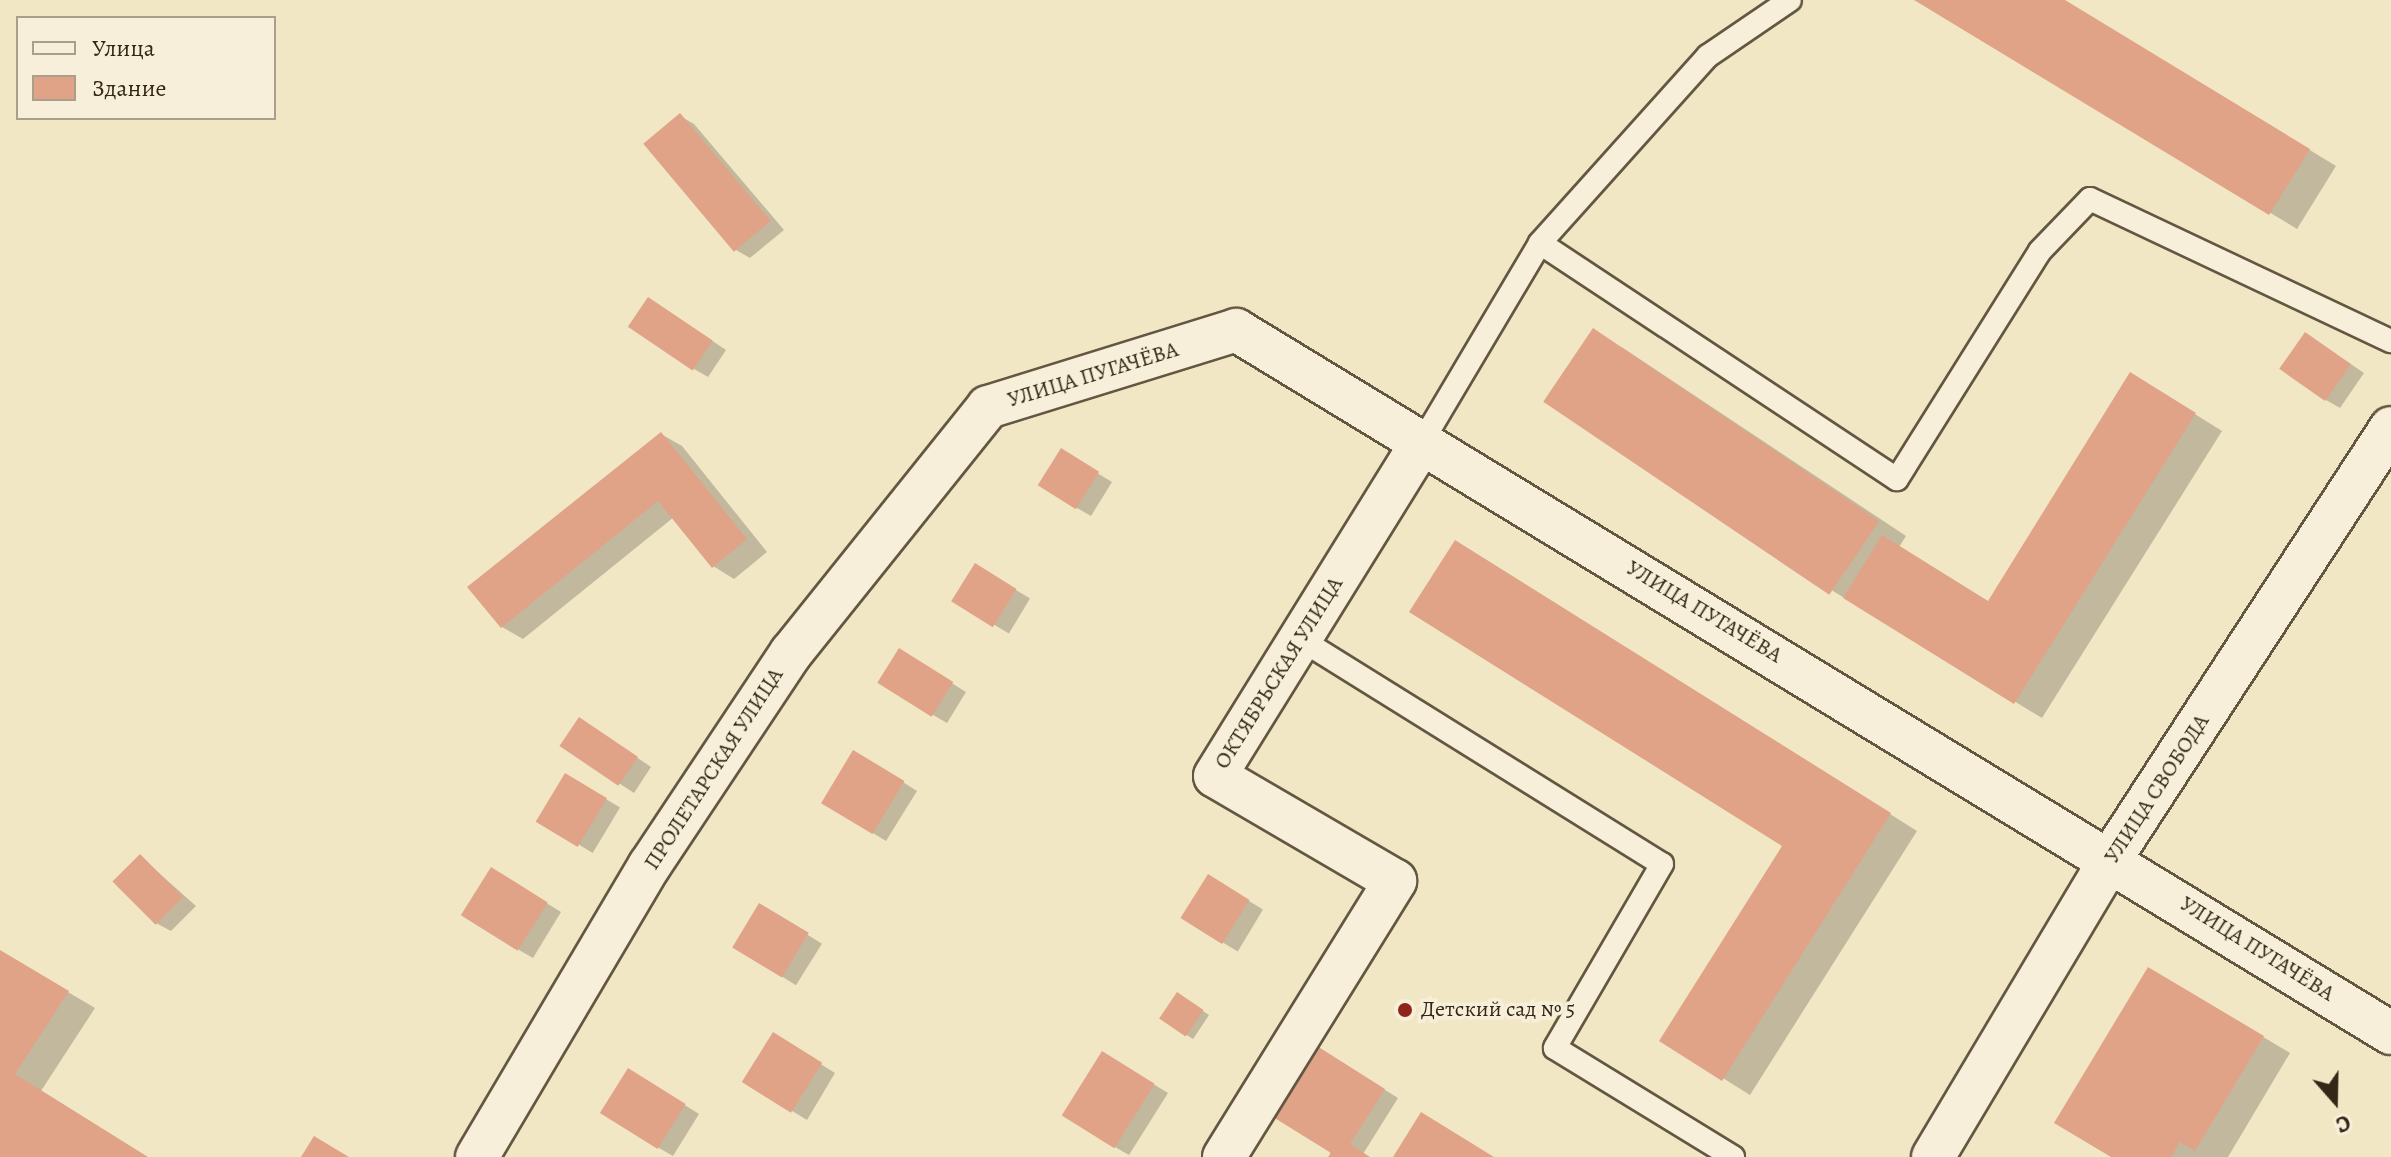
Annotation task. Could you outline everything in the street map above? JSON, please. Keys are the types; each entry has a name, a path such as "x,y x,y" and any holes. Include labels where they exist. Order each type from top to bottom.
{"street":[{"name":"УЛИЦА ПУГАЧЁВА","path":"988,407 1236,330 2111,858 2391,1033"},
{"name":"ПРОЛЕТАРСКАЯ УЛИЦА","path":"477,1157 650,865 791,653 988,407"},
{"name":"УЛИЦА СВОБОДА","path":"1933,1157 2111,858 2391,428"},
{"name":"ОКТЯБРЬСКАЯ УЛИЦА","path":"1224,1157 1395,881 1215,776 1422,442"}],"lane":[{"path":"1422,442 1540,243 1708,56 1790,0"},
{"path":"1540,243 1897,479 2040,251 2090,199 2391,341"},
{"path":"1300,639 1662,864 1555,1048 1733,1157"}],"building":[{"path":"1914,0 2065,0 2310,149 2269,215"},
{"path":"680,113 771,221 734,252 643,144"},
{"path":"648,297 713,341 693,370 628,327"},
{"path":"1593,328 1879,521 1829,595 1543,402"},
{"path":"2305,332 2351,364 2325,401 2279,369"},
{"path":"2130,372 2196,413 2014,704 1843,598 1882,535 1988,601"},
{"path":"661,432 747,539 712,568 658,501 501,628 467,587"},
{"path":"1061,448 1099,472 1076,509 1038,485"},
{"path":"1455,540 1891,813 1722,1081 1659,1041 1782,846 1409,612"},
{"path":"975,563 1017,589 993,627 951,601"},
{"path":"899,648 953,682 932,717 877,683"},
{"path":"579,717 638,757 618,786 559,746"},
{"path":"853,750 904,781 872,834 821,803"},
{"path":"565,773 607,798 578,847 536,822"},
{"path":"140,854 183,897 156,925 112,882"},
{"path":"491,867 548,903 518,951 461,915"},
{"path":"1208,874 1250,900 1222,944 1180,918"},
{"path":"759,903 809,933 782,977 732,948"},
{"path":"0,950 69,991 15,1074 148,1157 0,1157"},
{"path":"2148,967 2264,1036 2195,1151 2180,1142 2171,1157 2111,1157 2054,1123"},
{"path":"1177,992 1204,1010 1186,1036 1159,1019"},
{"path":"773,1032 822,1063 791,1113 742,1082"},
{"path":"1317,1046 1385,1089 1350,1144 1370,1157 1328,1157 1331,1153 1273,1117"},
{"path":"1102,1051 1155,1084 1114,1148 1062,1115"},
{"path":"628,1068 686,1104 658,1149 600,1113"},
{"path":"1421,1112 1494,1157 1393,1157"},
{"path":"314,1136 349,1157 301,1157"}],"place":[{"name":"Детский сад № 5","path":"1405,1010"}]}
